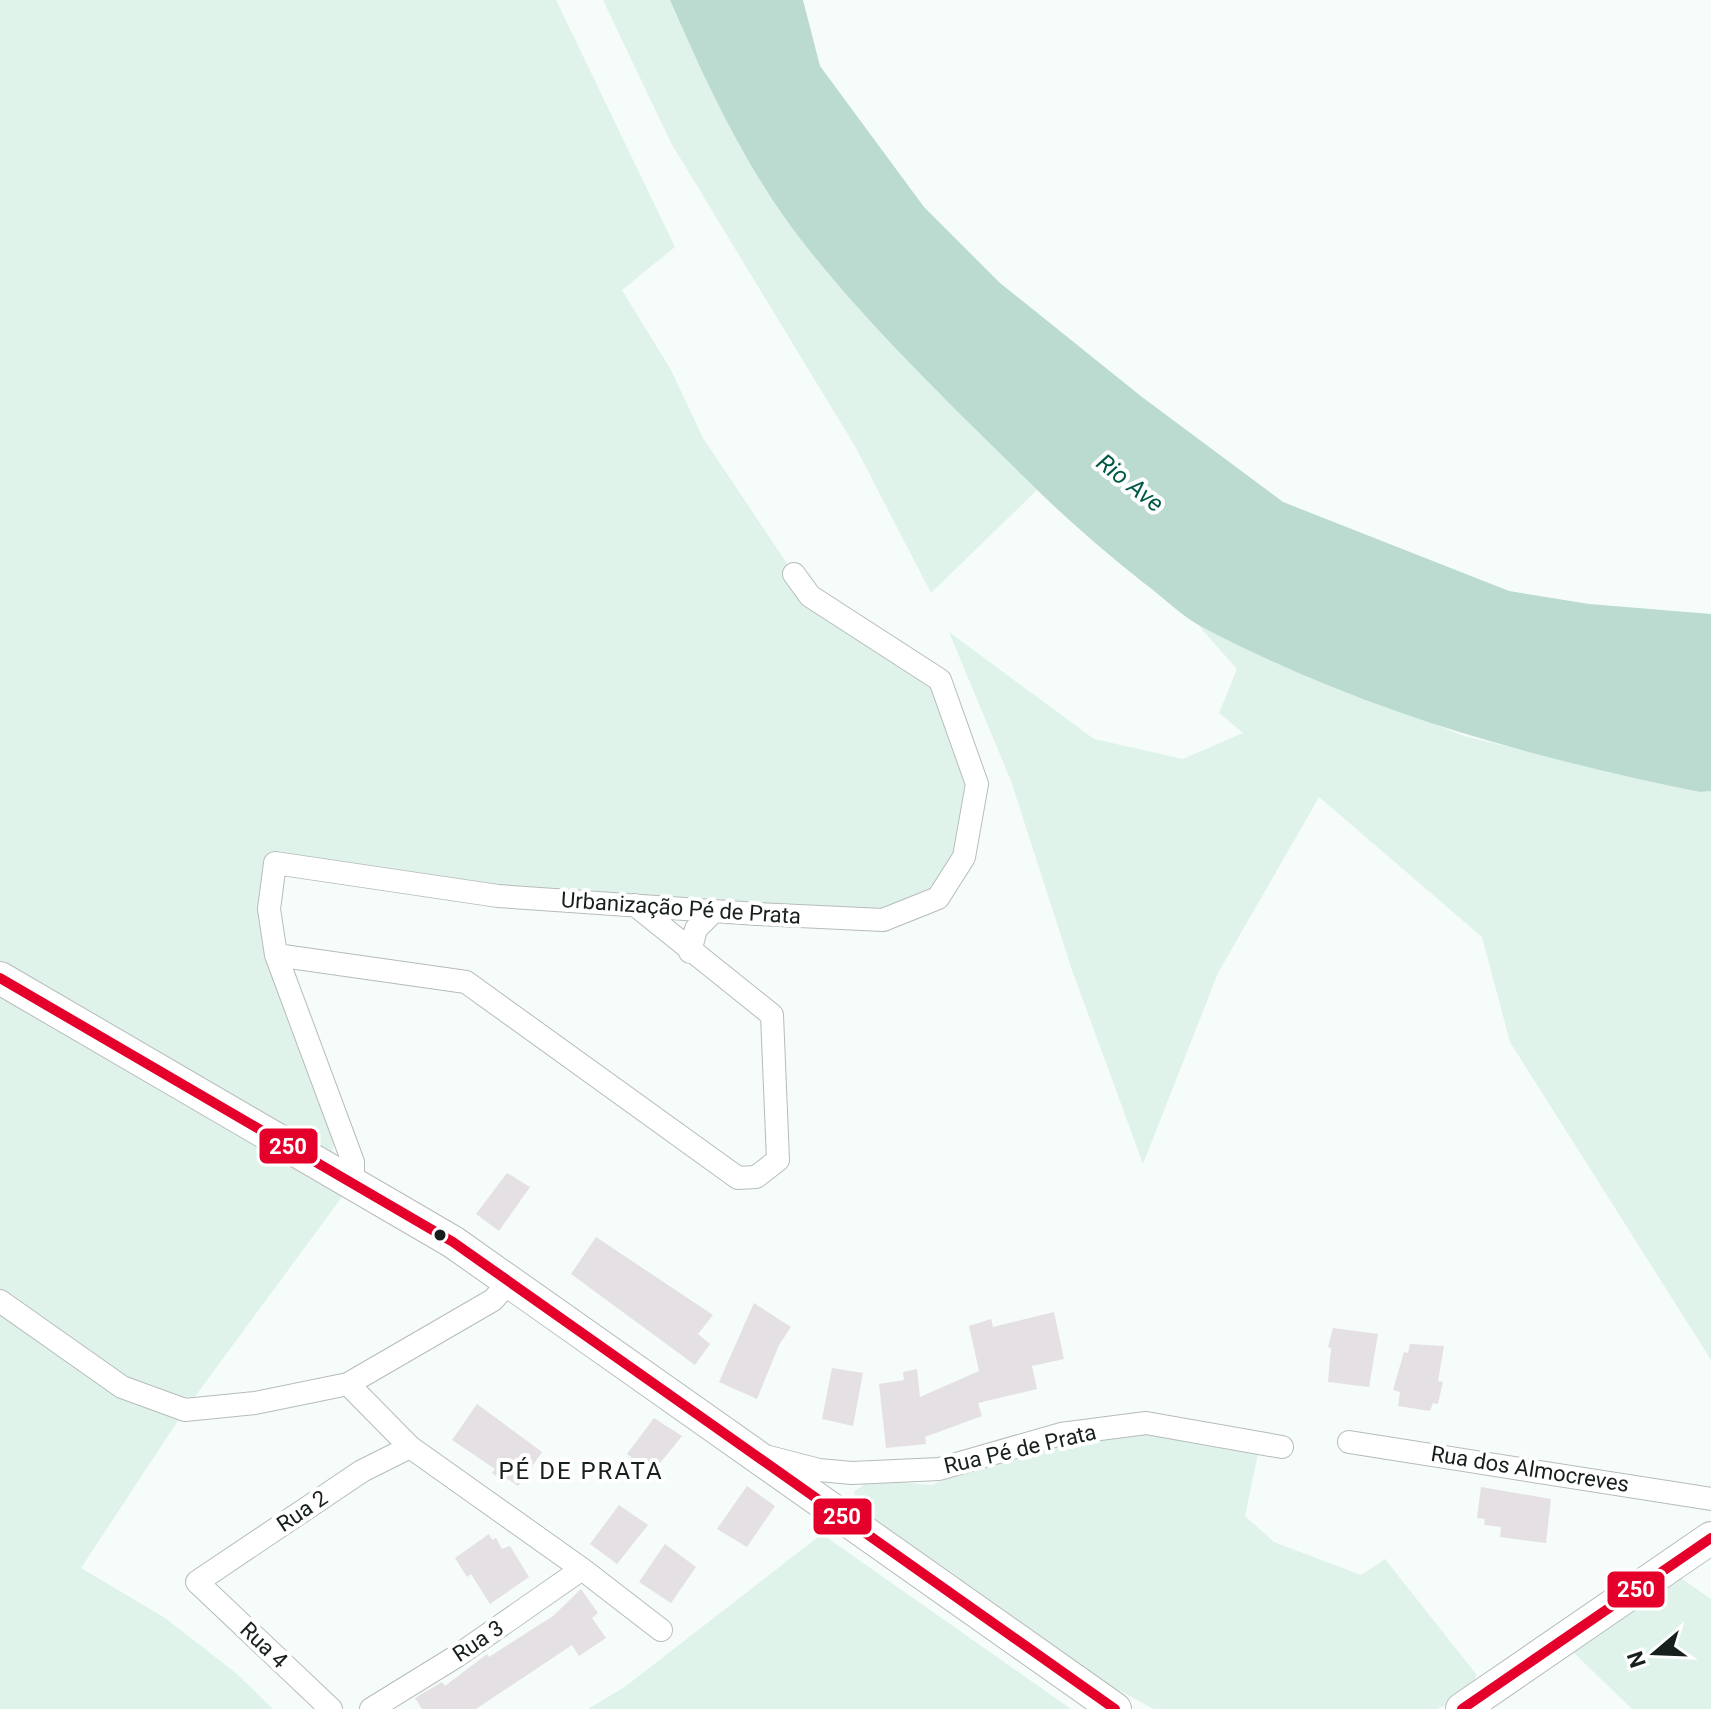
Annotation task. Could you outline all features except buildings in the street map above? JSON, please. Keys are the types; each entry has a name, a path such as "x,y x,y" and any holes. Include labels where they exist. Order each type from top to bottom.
{"street":[{"name":"Urbanização Pé de Prata","path":"340,1175 353,1162 276,955 269,909 275,863 498,896 883,920 938,898 964,857 977,784 940,680 810,596 794,574"},
{"path":"276,955 466,982 738,1178 756,1177 778,1160 772,1015 635,905"},
{"path":"690,952 696,929 714,911"},
{"name":"Rua Pé de Prata","path":"0,978 340,1175 510,1281 1115,1709"},
{"path":"337,1119 332,1158 340,1175"},
{"path":"0,1301 122,1387 185,1410 255,1403 348,1384 493,1300 510,1281"},
{"path":"348,1384 410,1447 582,1569 661,1630"},
{"name":"Rua Pé de Prata","path":"747,1451 819,1470 852,1473 939,1469 1061,1434 1146,1423 1282,1447"},
{"name":"Rua dos Almocreves","path":"1349,1442 1711,1499"},
{"name":"Rua 2","path":"197,1582 362,1471 410,1447"},
{"path":"833,1512 830,1499 835,1487 852,1473"},
{"path":"1462,1709 1711,1538"},
{"name":"Rua 3","path":"371,1709 457,1656 582,1569"},
{"name":"Rua 4","path":"197,1582 331,1709"}],"shaded area":[{"path":"0,0 556,0 675,247 622,290 671,370 703,438 794,574 940,680 977,784 964,857 938,898 883,920 757,914 276,863 269,909 337,1119 332,1158 0,969"},
{"path":"603,0 670,0 731,130 787,222 891,343 1037,490 931,593 856,448 671,143"},
{"path":"1199,626 1464,736 1700,792 1711,791 1711,1360 1510,1042 1482,937 1319,797 1218,973 1143,1164 1072,970 1011,781 949,632 1094,739 1183,759 1243,733 1219,713 1237,669"},
{"path":"0,978 353,1182 185,1410 81,1568 165,1618 237,1674 273,1709 0,1709"},
{"path":"1061,1434 1159,1434 1258,1454 1245,1516 1274,1542 1361,1575 1385,1559 1476,1674 1474,1693 1437,1709 1154,1709 1113,1687 853,1504 855,1491 872,1479 931,1485"},
{"path":"822,1534 1071,1709 588,1709 626,1686"},
{"path":"1675,1574 1711,1599 1711,1709 1632,1709 1572,1651"}],"water":[{"name":"Rio Ave","path":"670,0 803,0 820,66 924,207 1000,283 1142,397 1283,502 1509,591 1589,604 1711,614 1711,791 1700,792 1571,763 1445,728 1384,707 1262,657 1183,615 1040,493 914,367 834,280 767,192 715,98"}],"transit line":[{"name":"250","path":"0,978 453,1242 1115,1709"},
{"name":"250","path":"1462,1709 1711,1538"}],"district":[{"name":"PÉ DE PRATA","path":"581,1471"}]}
